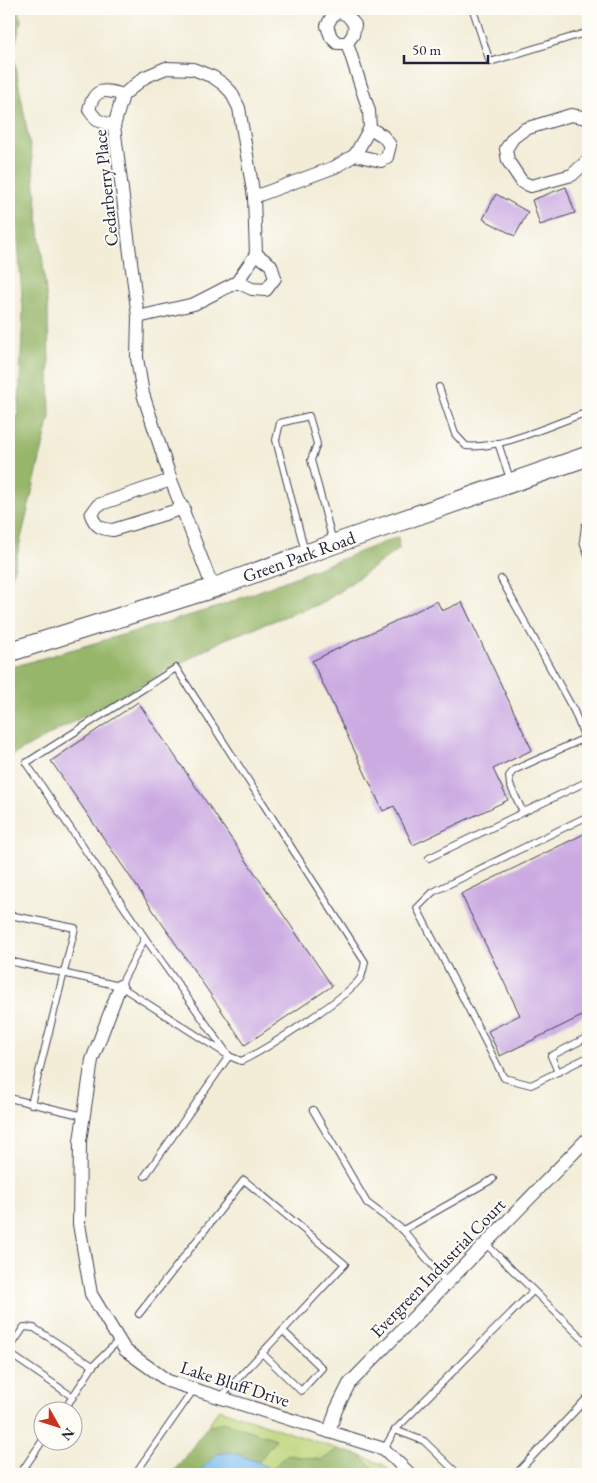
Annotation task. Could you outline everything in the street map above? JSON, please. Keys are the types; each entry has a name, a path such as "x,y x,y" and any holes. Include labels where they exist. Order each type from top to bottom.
{"street":[{"path":"254,197 334,168 355,155 370,128 368,111 347,43"},
{"path":"114,126 97,120 89,110 91,101 96,94 106,90 123,95 145,77 166,68 193,69 213,77 231,92 239,108 254,197 256,254 236,282 194,304 138,317"},
{"name":"Cedarberry Place","path":"123,95 114,126 138,317 137,358 143,394 171,480 184,508 213,588"},
{"path":"588,118 571,115 525,128 513,138 506,149 508,161 514,173 531,186 572,175 588,160"},
{"path":"355,155 381,161 387,157 390,145 384,136 370,128"},
{"path":"236,282 252,289 266,290 275,278 271,265 256,254"},
{"name":"Green Park Road","path":"9,652 213,588 588,456"},
{"path":"171,480 98,505 91,515 95,524 102,529 113,530 184,508"},
{"name":"Lake Bluff Drive","path":"120,986 92,1060 80,1141 80,1233 91,1294 125,1350 168,1381 384,1449 410,1474"},
{"name":"Evergreen Industrial Court","path":"329,1432 349,1384 588,1138"}],"lane":[{"path":"476,9 474,13 490,62 588,32"},
{"path":"439,387 459,441 466,446 479,448 498,443 588,412"},
{"path":"306,554 276,440 280,423 309,416 317,444 310,460 334,544"},
{"path":"498,443 511,483"},
{"path":"588,525 585,526 583,541 588,556"},
{"path":"501,579 574,711 588,746"},
{"path":"9,961 120,986 229,1056 241,1061 257,1054 342,996 360,978 365,962 176,668 26,763 145,938 229,1056"},
{"path":"523,812 510,785 509,776 514,770 585,738"},
{"path":"429,858 588,781"},
{"path":"588,816 433,892 417,908 504,1078 531,1085 588,1057"},
{"path":"9,915 75,928 30,1104"},
{"path":"120,986 145,938"},
{"path":"558,1072 551,1056 588,1037"},
{"path":"145,1176 229,1056"},
{"path":"9,1098 84,1116"},
{"path":"313,1110 367,1203 404,1230 447,1284"},
{"path":"404,1230 493,1179"},
{"path":"139,1314 244,1180 345,1264 220,1398"},
{"path":"486,1244 588,1344"},
{"path":"384,1449 396,1430 533,1291"},
{"path":"73,1397 13,1356 10,1348 24,1327 34,1328 93,1366"},
{"path":"262,1353 301,1391 322,1368 284,1331"},
{"path":"71,1400 93,1366 119,1340"},
{"path":"136,1474 194,1389"},
{"path":"516,1474 588,1397"},
{"path":"396,1430 411,1434 424,1441 458,1474"},
{"path":"20,1474 36,1450"},
{"path":"581,1474 588,1467"}],"green space":[{"path":"9,9 18,9 21,22 13,52 32,158 48,312 50,417 9,589 9,471 19,404 23,310 16,213 9,154"},
{"path":"398,537 399,549 324,602 225,639 9,757 9,668 218,607"},
{"path":"219,1409 338,1449 322,1460 286,1455 270,1471 258,1462 275,1440 207,1427"},
{"path":"223,1422 276,1439 258,1462 238,1455 224,1453 213,1459 197,1474 172,1474 207,1427"},
{"path":"338,1449 359,1455 380,1474 278,1474 270,1471 286,1455 322,1460"},
{"path":"359,1455 384,1465 393,1474 380,1474"}],"water":[{"path":"231,1452 258,1462 278,1474 197,1474 217,1454"}],"building":[{"path":"566,187 575,213 540,225 532,200"},
{"path":"496,194 528,212 515,236 483,219"},
{"path":"437,601 442,611 462,602 532,750 493,769 508,800 413,845 394,806 383,811 312,661"},
{"path":"138,702 332,986 245,1045 51,761"},
{"path":"588,832 588,1013 500,1056 488,1031 520,1015 461,894"}],"railway":[{"path":"9,368 9,407"}]}
